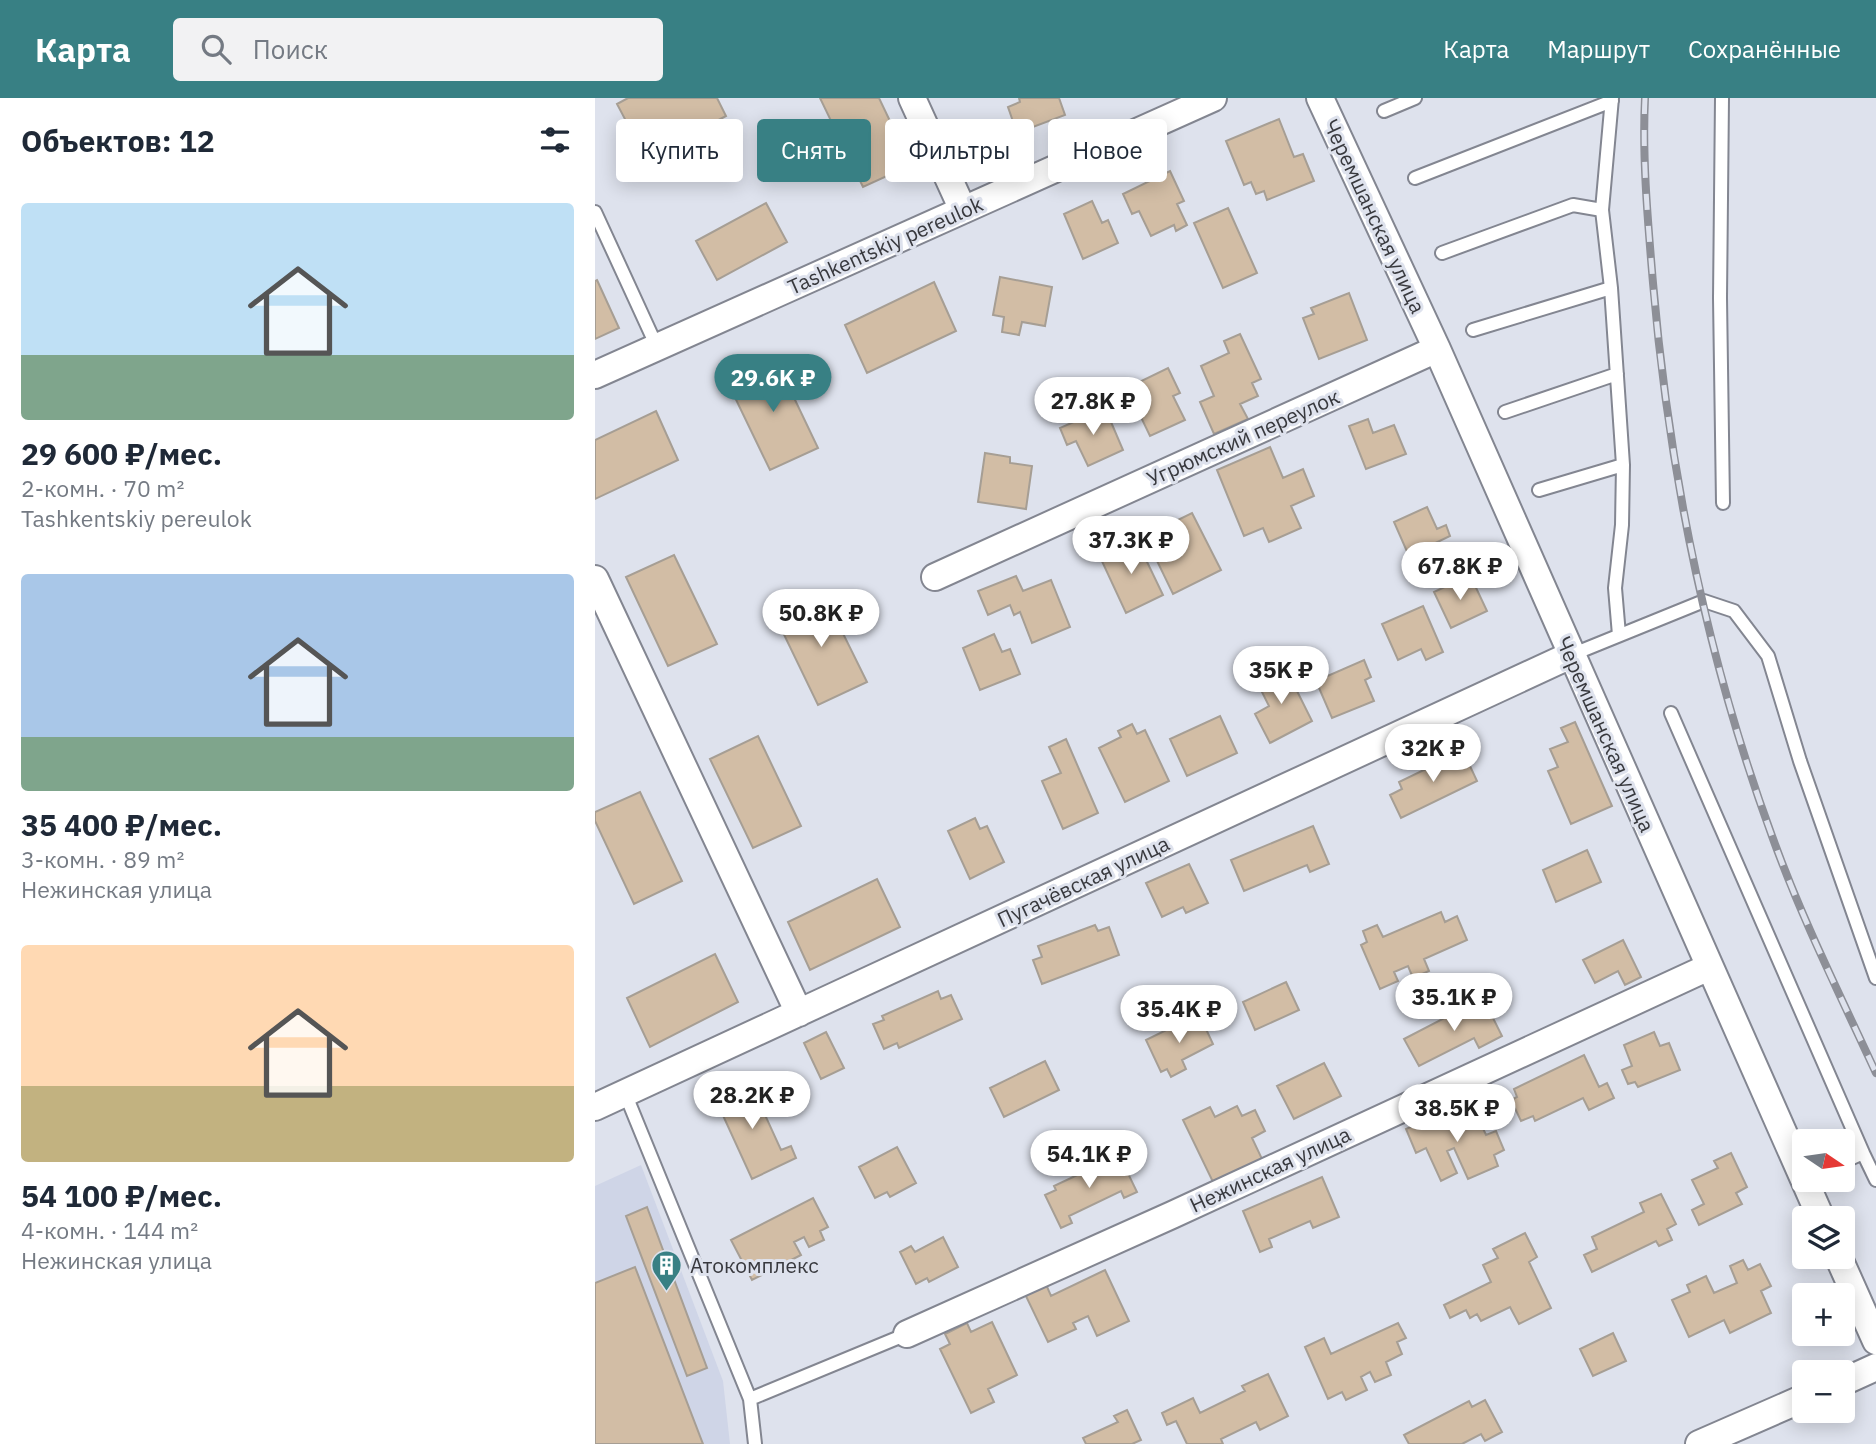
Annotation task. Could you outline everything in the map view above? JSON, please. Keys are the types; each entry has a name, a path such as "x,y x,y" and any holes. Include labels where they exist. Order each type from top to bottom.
{"street":[{"path":"912,98 963,210"},
{"name":"Tashkentskiy pereulok","path":"595,375 1213,98"},
{"name":"Черемшанская улица","path":"1320,98 1437,349 1792,1151"},
{"name":"Угрюмский переулок","path":"935,577 1437,349"},
{"path":"595,579 799,1013"},
{"name":"Пугачёвская улица","path":"595,1107 1571,655"},
{"name":"Нежинская улица","path":"907,1334 1159,1221 1709,967"},
{"path":"1844,1269 1876,1341"},
{"path":"1855,1376 1876,1367"},
{"path":"1699,1444 1792,1403"}],"lane":[{"path":"1384,111 1415,98"},
{"path":"1722,98 1720,298 1723,503"},
{"path":"1415,178 1612,99 1602,210 1611,288 1622,465 1622,525 1615,588 1619,635"},
{"path":"1442,253 1573,205 1602,210"},
{"path":"595,212 657,347"},
{"path":"1473,330 1611,288"},
{"path":"1505,412 1617,374"},
{"path":"1539,490 1622,465"},
{"path":"1571,655 1704,601 1734,611 1768,656 1800,761 1876,978"},
{"path":"1671,713 1876,1180"},
{"path":"625,1093 750,1399 755,1444"},
{"path":"1855,1157 1863,1153"},
{"path":"750,1399 907,1334"}],"shaded area":[{"path":"641,1165 723,1381 730,1444 595,1444 595,1186"}],"building":[{"path":"628,98 717,98 726,116 720,119 625,119 617,104"},
{"path":"820,98 879,98 889,119 885,119 885,177 863,187 861,182 871,182 871,119 830,119"},
{"path":"1019,98 1059,98 1065,115 1048,119 1034,127 1034,119 1012,119 1008,107 1020,102"},
{"path":"1279,119 1294,157 1303,154 1314,181 1267,200 1264,191 1256,194 1251,182 1244,185 1226,141"},
{"path":"1170,171 1184,201 1177,204 1187,225 1176,231 1174,225 1151,236 1139,211 1132,214 1123,194 1148,182 1167,182 1167,172"},
{"path":"1092,201 1102,223 1108,220 1118,243 1083,259 1064,214"},
{"path":"766,203 787,242 717,280 696,241"},
{"path":"1228,208 1257,273 1223,288 1194,223"},
{"path":"1000,277 1052,287 1045,326 1022,322 1019,335 1002,332 1004,317 993,315"},
{"path":"597,280 619,328 595,339 595,281"},
{"path":"934,282 956,331 867,373 845,325"},
{"path":"1349,293 1367,340 1319,359 1303,318 1314,314 1311,308"},
{"path":"1240,334 1261,379 1252,383 1258,396 1240,404 1248,419 1214,434 1200,402 1214,396 1201,366 1229,353 1224,341"},
{"path":"775,358 818,448 770,470 727,381"},
{"path":"1168,368 1180,393 1173,396 1185,420 1150,436 1127,388"},
{"path":"1105,408 1123,450 1088,466 1076,441 1067,445 1060,428"},
{"path":"656,411 678,460 595,499 595,440"},
{"path":"1368,419 1373,433 1394,425 1406,454 1366,469 1349,426"},
{"path":"1270,447 1283,478 1303,469 1314,496 1291,506 1301,528 1269,542 1263,528 1244,536 1217,470"},
{"path":"985,453 1010,457 1010,463 1032,466 1026,509 978,502"},
{"path":"1427,507 1437,529 1446,525 1450,536 1429,546 1432,554 1412,563 1394,522"},
{"path":"1192,513 1221,570 1173,594 1145,536"},
{"path":"1136,539 1163,595 1126,613 1100,557"},
{"path":"674,555 717,644 668,666 626,577"},
{"path":"1470,575 1487,611 1451,628 1434,592"},
{"path":"1016,576 1023,591 1051,580 1070,627 1032,643 1020,612 1014,615 1010,605 988,615 978,591"},
{"path":"823,593 867,682 818,705 775,616"},
{"path":"1423,606 1443,652 1426,660 1421,649 1398,660 1382,624"},
{"path":"994,634 1002,652 1010,649 1020,674 980,690 963,648"},
{"path":"1364,660 1371,677 1365,680 1374,701 1332,718 1316,681"},
{"path":"1285,667 1312,721 1270,743 1255,714 1269,706 1257,682"},
{"path":"1220,716 1237,753 1187,776 1170,739"},
{"path":"1575,722 1612,806 1571,824 1548,771 1558,767 1550,749 1568,742 1561,728"},
{"path":"1132,724 1137,734 1145,730 1169,781 1125,802 1099,748 1121,737 1118,731"},
{"path":"758,736 801,826 753,848 710,759"},
{"path":"1066,739 1098,813 1063,829 1042,781 1061,773 1049,747"},
{"path":"1463,751 1477,781 1401,818 1390,795 1402,789 1399,782"},
{"path":"640,792 682,881 634,904 595,821 595,812"},
{"path":"975,818 980,829 987,826 1004,862 970,879 948,831"},
{"path":"1313,826 1329,864 1310,872 1307,865 1244,891 1231,860"},
{"path":"1587,850 1601,882 1556,902 1543,870"},
{"path":"1189,864 1208,903 1186,913 1183,907 1162,917 1146,883"},
{"path":"877,879 900,927 810,970 788,922"},
{"path":"1441,912 1445,922 1457,916 1467,940 1424,959 1429,971 1413,978 1408,966 1394,972 1398,981 1380,989 1361,945 1367,942 1363,931 1377,925 1383,937"},
{"path":"1095,925 1098,931 1109,927 1119,955 1042,984 1033,960 1042,957 1038,946"},
{"path":"1623,940 1641,977 1625,985 1618,971 1595,983 1583,960"},
{"path":"715,954 738,1002 650,1047 627,998"},
{"path":"1286,982 1299,1010 1255,1030 1243,1002"},
{"path":"938,991 941,999 951,995 962,1019 899,1048 897,1043 884,1049 873,1024 884,1020 882,1016"},
{"path":"1483,998 1502,1036 1479,1048 1474,1038 1419,1066 1404,1039"},
{"path":"1199,1014 1213,1044 1182,1060 1186,1069 1171,1077 1167,1069 1161,1072 1146,1040"},
{"path":"826,1032 844,1068 821,1079 804,1043"},
{"path":"1654,1032 1660,1046 1669,1043 1680,1070 1638,1087 1635,1082 1628,1084 1622,1070 1632,1066 1624,1045"},
{"path":"1584,1055 1599,1087 1607,1083 1614,1098 1589,1110 1583,1098 1535,1121 1533,1116 1521,1121 1511,1100 1517,1097 1514,1089"},
{"path":"1045,1061 1059,1090 1004,1117 990,1088"},
{"path":"1324,1063 1341,1096 1294,1119 1277,1086"},
{"path":"750,1082 781,1150 791,1146 796,1158 752,1179 715,1098"},
{"path":"1237,1106 1242,1116 1255,1110 1265,1131 1252,1138 1262,1159 1213,1182 1183,1120 1210,1107 1215,1117"},
{"path":"1475,1111 1486,1135 1496,1131 1504,1150 1494,1155 1498,1166 1468,1179 1454,1148 1447,1151 1457,1173 1441,1181 1426,1148 1416,1153 1406,1129 1442,1113 1447,1123"},
{"path":"897,1147 916,1183 890,1197 887,1192 875,1198 859,1167"},
{"path":"1731,1153 1747,1187 1736,1193 1742,1204 1699,1225 1692,1210 1704,1204 1692,1180 1718,1168 1714,1161"},
{"path":"1109,1160 1112,1166 1122,1161 1137,1192 1124,1198 1121,1191 1069,1216 1072,1223 1061,1228 1045,1195 1056,1190 1054,1186"},
{"path":"1322,1177 1339,1217 1313,1228 1310,1221 1269,1239 1272,1247 1260,1252 1243,1211"},
{"path":"1661,1194 1676,1224 1667,1229 1672,1240 1659,1246 1656,1241 1592,1272 1584,1255 1597,1249 1592,1237 1644,1212 1640,1203"},
{"path":"813,1198 828,1227 820,1231 824,1240 809,1247 804,1237 794,1242 801,1255 752,1280 731,1240"},
{"name":"Атокомплекс","path":"647,1207 707,1368 687,1376 626,1216"},
{"path":"1525,1233 1537,1257 1529,1262 1551,1308 1519,1324 1510,1307 1481,1321 1477,1314 1470,1318 1466,1310 1450,1318 1444,1305 1491,1282 1483,1265 1498,1258 1493,1249"},
{"path":"943,1237 958,1267 929,1282 927,1278 916,1284 900,1252 911,1246 915,1252"},
{"path":"1743,1260 1748,1270 1760,1264 1771,1286 1761,1291 1771,1313 1730,1333 1724,1320 1689,1337 1672,1300 1690,1292 1687,1285 1706,1276 1714,1293 1737,1283 1730,1266"},
{"path":"635,1267 703,1444 595,1444 595,1283"},
{"path":"1105,1270 1129,1321 1097,1336 1088,1316 1073,1323 1076,1329 1048,1342 1024,1292 1045,1282 1051,1296"},
{"path":"992,1322 1017,1375 988,1389 994,1402 971,1413 940,1349 950,1344 945,1334 967,1323 971,1332"},
{"path":"1398,1323 1406,1338 1397,1342 1402,1354 1386,1362 1391,1375 1375,1382 1370,1372 1361,1377 1367,1390 1346,1400 1342,1392 1328,1399 1305,1347 1324,1338 1331,1354"},
{"path":"1613,1333 1626,1361 1593,1376 1580,1349"},
{"path":"1268,1374 1288,1416 1260,1430 1256,1422 1221,1439 1223,1444 1187,1444 1176,1421 1167,1425 1162,1413 1193,1398 1200,1413 1245,1391 1242,1386"},
{"path":"1485,1400 1502,1432 1485,1441 1481,1434 1462,1444 1409,1444 1404,1435 1469,1401 1472,1407"},
{"path":"1127,1410 1141,1440 1132,1444 1086,1444 1083,1438 1118,1422 1114,1416"}],"railway":[{"path":"1645,98 1646,190 1660,353 1681,493 1710,633 1749,769 1783,866 1821,956 1876,1073"}],"place":[{"name":"Атокомплекс","path":"667,1292"}]}
